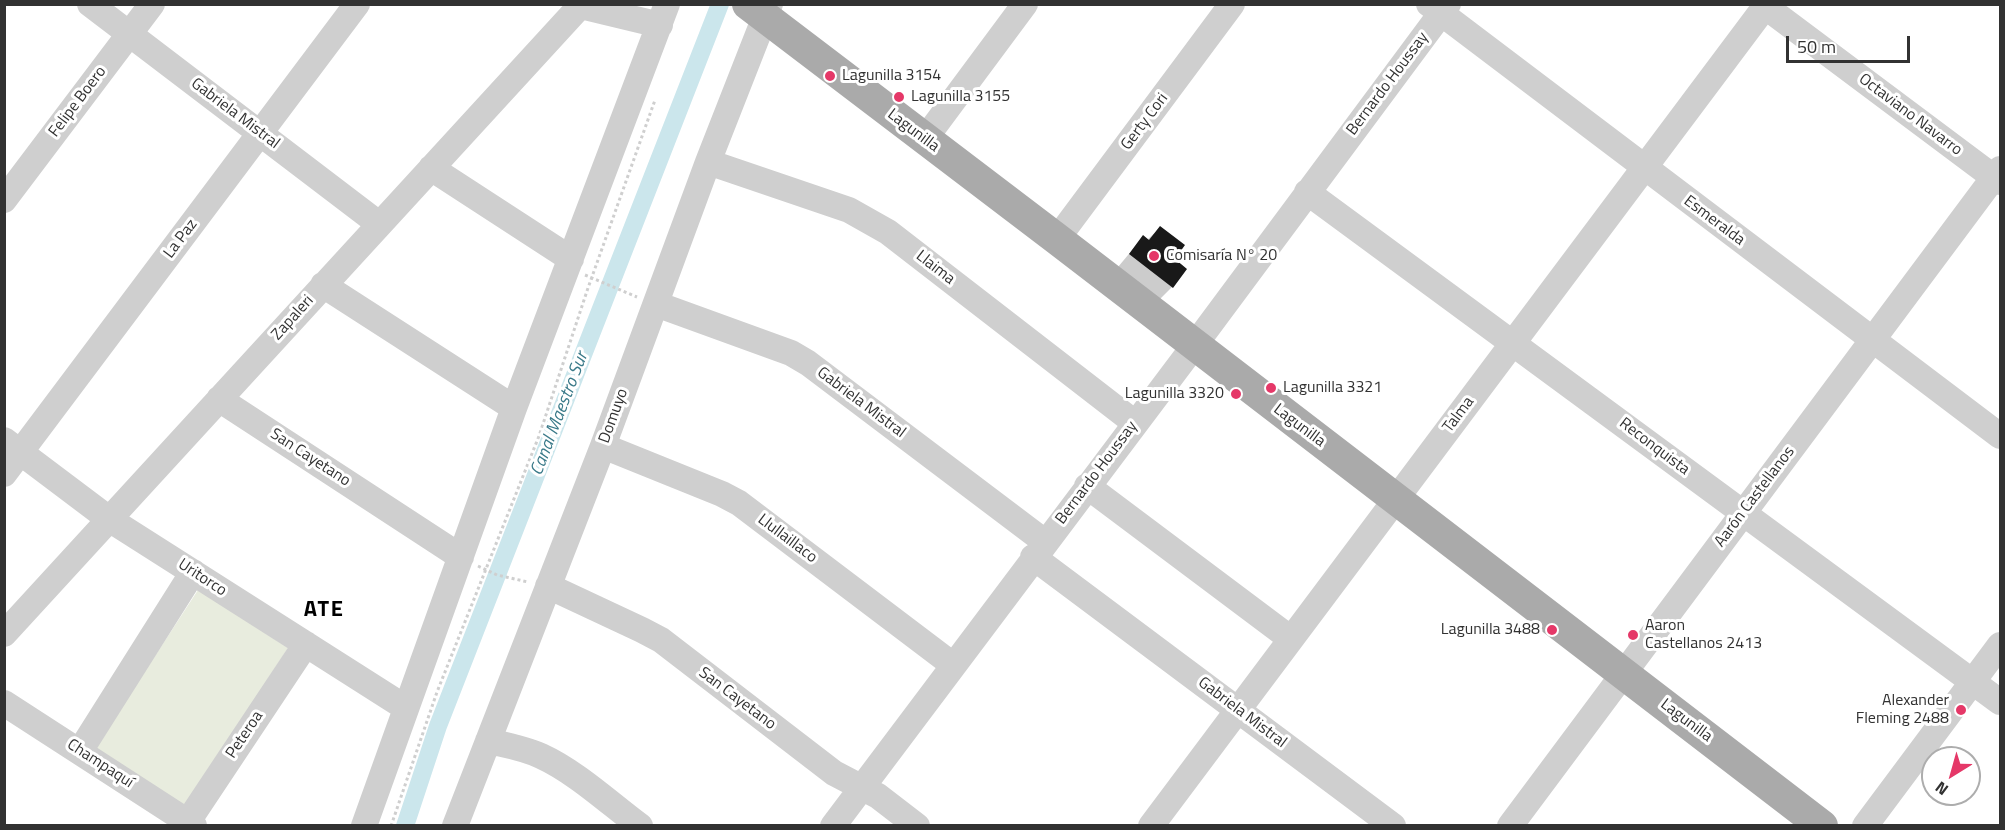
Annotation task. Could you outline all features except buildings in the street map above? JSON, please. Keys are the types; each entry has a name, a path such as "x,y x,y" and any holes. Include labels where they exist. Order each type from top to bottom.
{"main road":[{"name":"Lagunilla","path":"761,9 924,140 1057,239 1822,825"}],"street":[{"name":"Gabriela Mistral","path":"90,4 379,224"},
{"name":"Felipe Boero","path":"4,200 152,4"},
{"name":"La Paz","path":"4,474 13,446 260,134 357,4"},
{"path":"924,140 1025,4"},
{"name":"Gerty Cori","path":"1057,239 1232,4"},
{"path":"363,825 514,408 663,14 582,5"},
{"name":"Zapaleri","path":"4,634 582,5"},
{"name":"Talma","path":"1151,825 1764,5"},
{"name":"Octaviano Navarro","path":"1764,5 1998,176"},
{"name":"Esmeralda","path":"1439,8 1644,168 2001,436"},
{"name":"Bernardo Houssay","path":"832,825 1194,346 1439,8"},
{"name":"Domuyo","path":"455,825 603,446 708,162 761,9"},
{"name":"Llaima","path":"708,162 849,210 872,221 1135,423"},
{"path":"430,168 571,260"},
{"name":"Aarón Castellanos","path":"1510,825 1998,176"},
{"name":"Reconquista","path":"1307,192 2001,702"},
{"path":"323,285 514,408"},
{"name":"Gabriela Mistral","path":"656,304 791,353 818,370 1238,710 1393,825"},
{"name":"San Cayetano","path":"219,399 461,556"},
{"name":"Uritorco","path":"13,446 109,519 406,708"},
{"name":"Llullaillaco","path":"603,446 740,503 953,665"},
{"path":"1087,486 1291,639"},
{"path":"80,751 193,572"},
{"name":"San Cayetano","path":"548,585 661,640 834,773 878,796 917,825"},
{"name":"Peteroa","path":"189,824 306,644"},
{"path":"1865,825 2001,645"},
{"name":"Champaquí","path":"4,703 189,824"},
{"path":"488,741 544,757 567,771 640,825"}],"path":[{"path":"391,825 436,692 539,436 658,92"},
{"path":"592,278 625,292"},
{"path":"461,556 497,575 548,585"}],"shaded area":[{"path":"198,590 288,648 183,809 93,751"}],"waterway":[{"name":"Canal Maestro Sur","path":"405,826 438,726 720,4"}],"place":[{"name":"Lagunilla 3154","path":"830,76"},
{"name":"Lagunilla 3155","path":"899,97"},
{"name":"Comisaría N° 20","path":"1154,256"},
{"name":"Lagunilla 3321","path":"1271,388"},
{"name":"Lagunilla 3320","path":"1236,394"},
{"name":"Lagunilla 3488","path":"1552,630"},
{"name":"Aaron Castellanos 2413","path":"1633,635"},
{"name":"Alexander Fleming 2488","path":"1961,710"}],"district":[{"name":"ATE","path":"324,611"}]}
